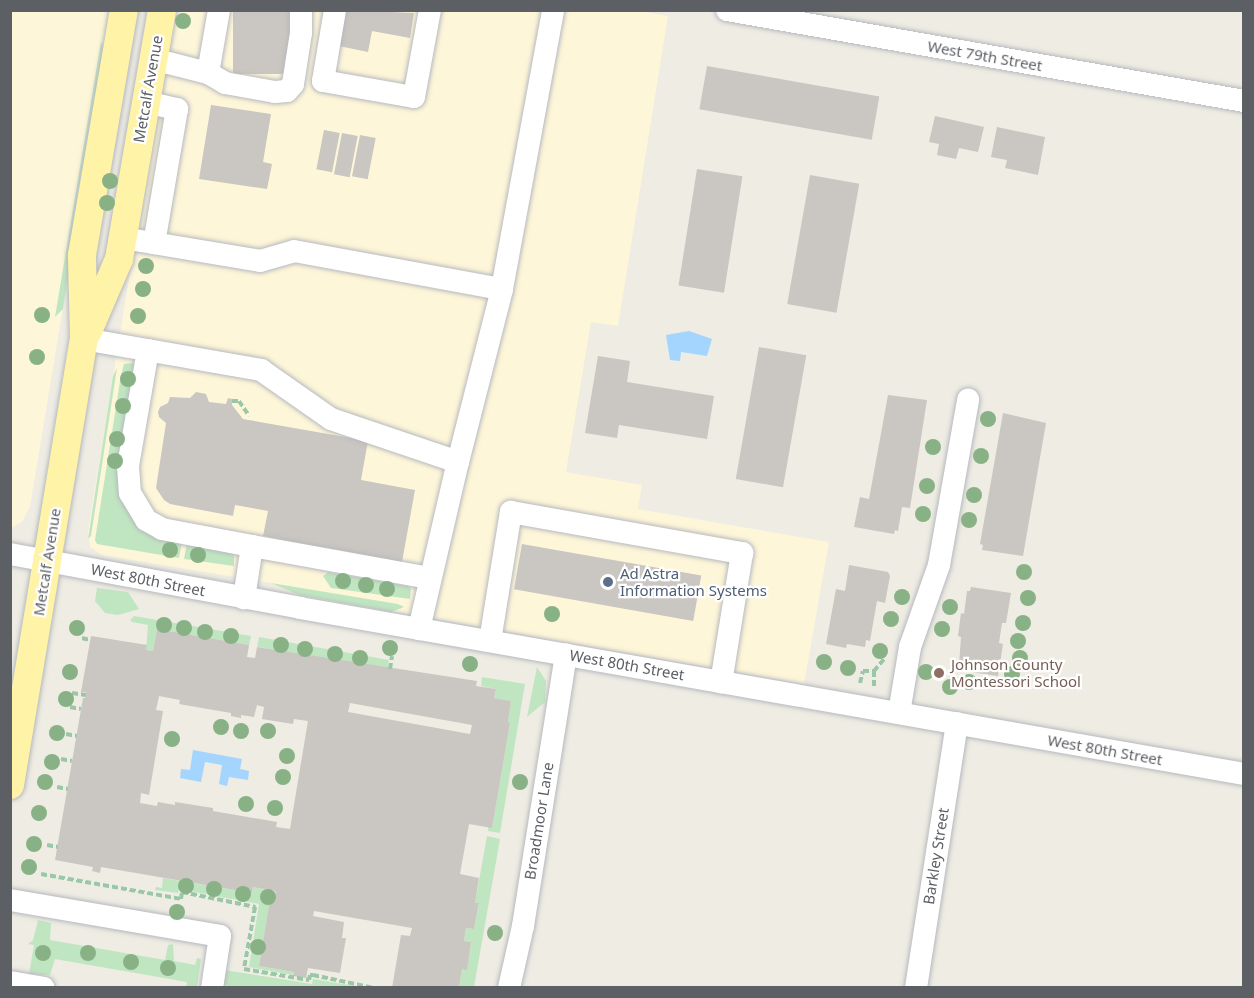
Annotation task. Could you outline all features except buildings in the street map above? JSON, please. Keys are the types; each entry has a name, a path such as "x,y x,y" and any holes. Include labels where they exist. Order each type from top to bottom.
{"main road":[{"name":"Metcalf Avenue","path":"10,785 84,339 82,255 124,10"},
{"name":"Metcalf Avenue","path":"84,339 119,259 162,10"}],"street":[{"path":"208,73 219,10"},
{"path":"153,59 208,73 225,83 287,92 293,84 301,33 301,10"},
{"path":"335,10 323,81 414,96 430,10"},
{"path":"419,629 502,289 553,10"},
{"name":"West 79th Street","path":"727,10 1244,101"},
{"path":"146,102 177,108 154,243"},
{"path":"123,238 260,261 294,250 502,289"},
{"path":"84,339 261,370 331,418 458,462"},
{"path":"148,350 128,466 128,479 136,506 146,520 162,529 430,578"},
{"path":"899,713 910,647 939,565 968,400"},
{"path":"490,641 511,512 742,553 722,682"},
{"path":"244,598 252,546"},
{"name":"West 80th Street","path":"10,555 1244,774"},
{"name":"Broadmoor Lane","path":"509,987 523,926 566,654"},
{"name":"Barkley Street","path":"916,987 957,723"},
{"path":"10,900 220,936 212,987"},
{"path":"10,982 43,987"}],"path":[{"path":"232,401 239,402 249,416"},
{"path":"82,638 90,640"},
{"path":"390,669 392,656"},
{"path":"860,683 864,671 868,669 874,671"},
{"path":"72,693 86,695"},
{"path":"70,707 81,709"},
{"path":"66,734 77,736"},
{"path":"61,759 72,761"},
{"path":"57,787 68,789"},
{"path":"47,845 58,847"}],"shaded area":[{"path":"636,10 668,16 618,326 591,322 566,472 642,485 638,509 829,542 804,684 299,595 271,583 102,555 90,547 88,532 172,11"},
{"path":"10,11 112,11 30,507 22,522 11,528"}],"green space":[{"path":"101,42 105,47 63,309 55,317"},
{"path":"124,364 135,364 119,481 182,542 179,558 97,544 95,540 121,375"},
{"path":"117,368 91,536 88,539 113,376"},
{"path":"187,543 234,553 234,566 184,559"},
{"path":"328,572 408,586 411,589 410,599 331,588 323,576"},
{"path":"271,583 398,604 404,607 391,612 299,595"},
{"path":"97,588 128,592 139,609 118,615 105,613 95,601"},
{"path":"134,616 251,636 249,645 157,629 153,651 146,650 148,625 132,622 130,620"},
{"path":"259,637 389,660 387,670 257,647"},
{"path":"537,667 546,681 545,702 527,717"},
{"path":"482,677 525,684 500,833 488,831 488,827 492,827 510,723 508,722 511,701 494,698 496,689 481,686"},
{"path":"487,836 500,839 474,987 459,988 462,969 467,969 471,942 464,941 466,928 474,929 479,904 475,903"},
{"path":"163,878 252,893 253,887 276,891 274,901 270,901 259,966 294,972 293,975 249,967 259,904 179,889 178,893 155,890 156,887 162,888"},
{"path":"38,920 51,923 50,940 165,960 168,945 173,944 174,961 195,965 197,958 201,959 197,987 186,987 187,982 55,959 50,975 29,974 34,945 28,944 33,940"},
{"path":"224,970 312,984 313,979 361,987 231,987 223,984"}],"water":[{"path":"689,331 712,339 707,356 681,352 680,361 670,360 666,335"},
{"path":"193,750 242,759 240,769 249,771 248,780 229,777 227,786 219,784 222,765 205,762 201,782 180,778 181,769 190,770"}],"place":[{"name":"Ad Astra Information Systems","path":"608,582"},
{"name":"Johnson County Montessori School","path":"939,673"}]}
